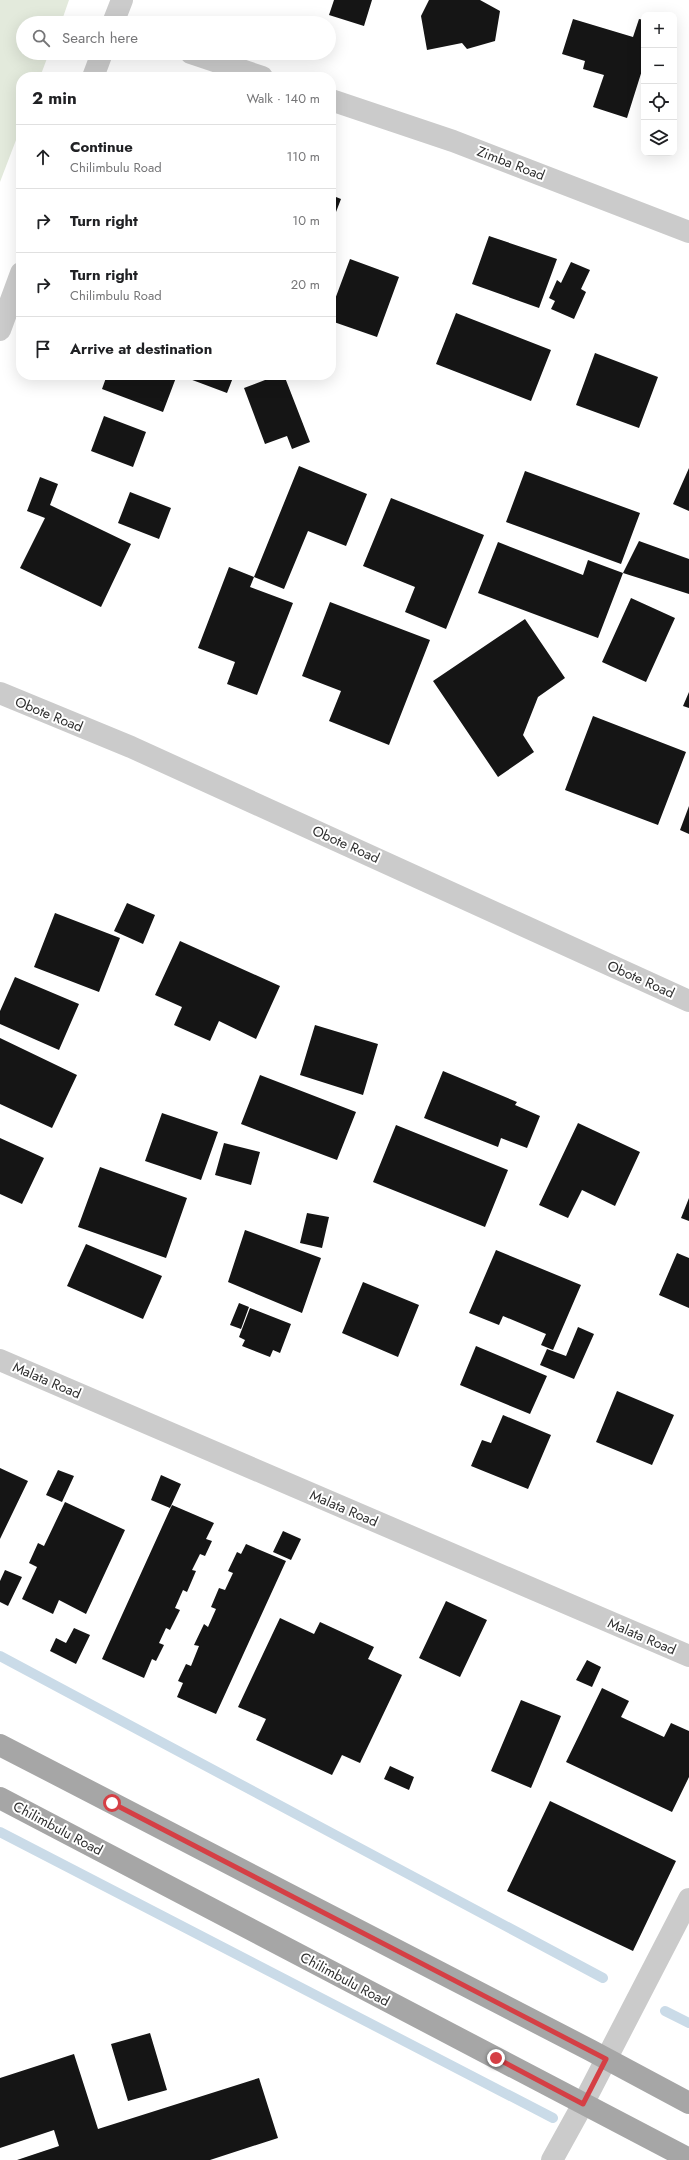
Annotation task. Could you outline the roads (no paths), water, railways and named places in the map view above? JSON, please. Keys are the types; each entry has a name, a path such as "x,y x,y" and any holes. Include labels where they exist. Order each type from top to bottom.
{"main road":[{"path":"0,1745 689,2103"},
{"name":"Chilimbulu Road","path":"0,1798 689,2159"}],"street":[{"path":"116,16 122,0"},
{"path":"96,72 100,60"},
{"path":"212,60 247,72"},
{"name":"Zimba Road","path":"336,102 454,141 689,232"},
{"path":"0,330 16,287"},
{"name":"Obote Road","path":"0,694 131,747 689,1001"},
{"name":"Malata Road","path":"0,1360 689,1656"},
{"path":"552,2160 583,2104 689,1899"}],"waterway":[{"path":"0,1656 603,1978"},
{"path":"0,1832 553,2118"},
{"path":"665,2011 689,2023"}]}
